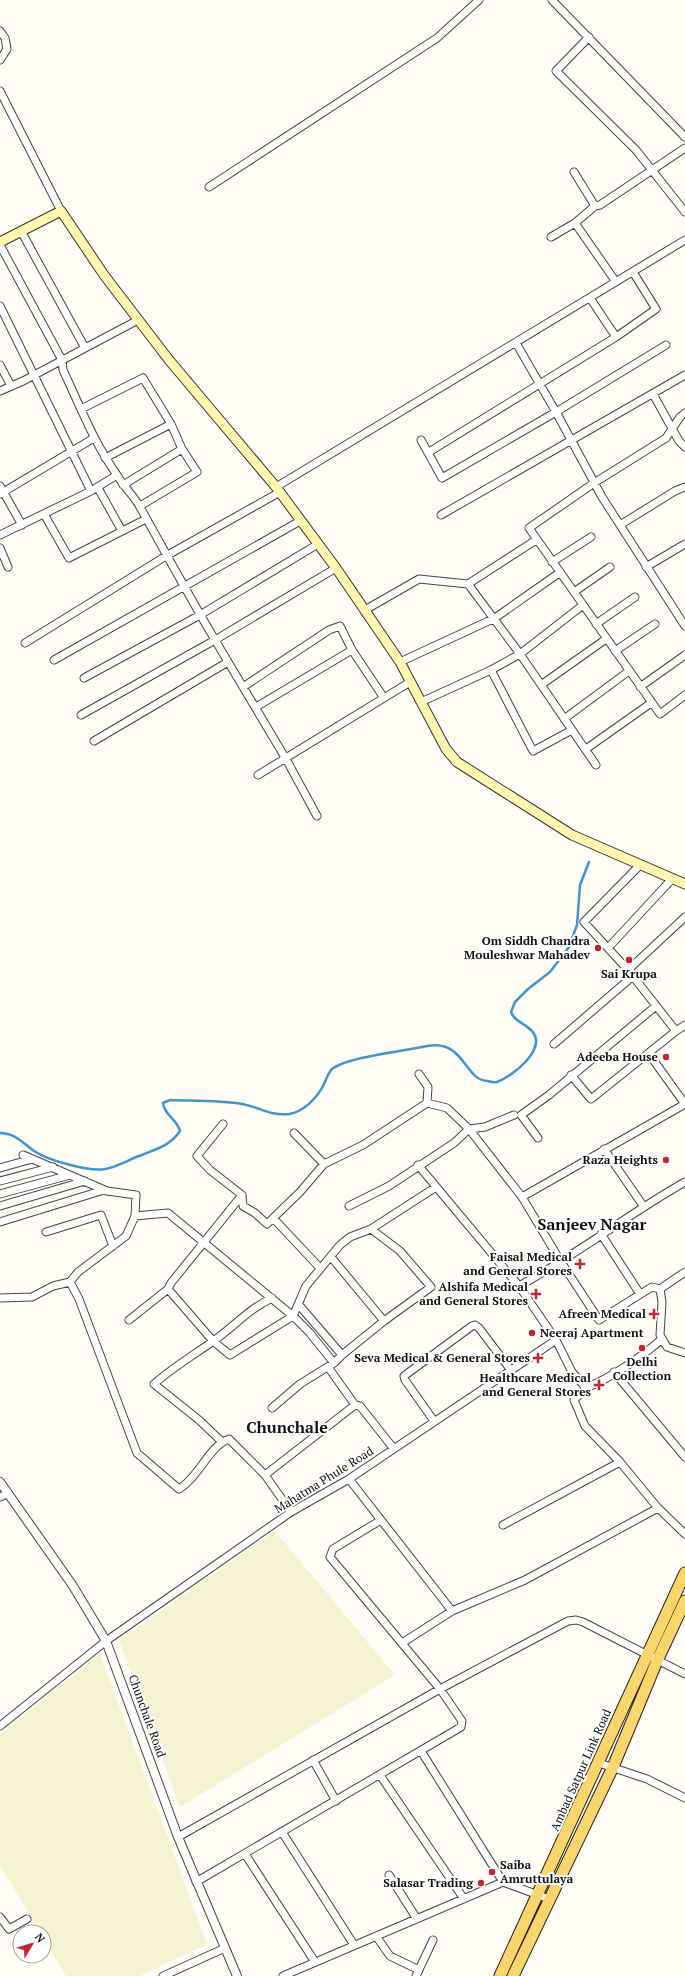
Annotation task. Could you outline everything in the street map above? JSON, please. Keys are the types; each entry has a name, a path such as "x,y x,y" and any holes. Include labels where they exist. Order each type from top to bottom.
{"main road":[{"path":"0,244 21,231 61,211 104,276 169,360 278,490 336,568 400,662 446,749 457,762 572,835 685,884"},
{"name":"Ambad Satpur Link Road","path":"513,1976 599,1763 685,1573"},
{"name":"Ambad Satpur Link Road","path":"500,1976 613,1767 657,1661 685,1601"}],"street":[{"path":"209,187 437,38 479,0"},
{"path":"553,0 685,137"},
{"path":"0,31 5,38 7,49 0,60"},
{"path":"589,37 556,70 636,150 685,212"},
{"path":"0,91 61,211"},
{"path":"551,237 575,223 595,206 600,205 685,148"},
{"path":"574,172 595,206"},
{"path":"575,223 616,282"},
{"path":"21,231 85,348"},
{"path":"25,643 166,556 278,490 685,240"},
{"path":"0,244 62,360 63,370 94,438 105,458 123,485 140,506 166,556 286,759 317,816"},
{"path":"429,452 616,337 656,309 633,272"},
{"path":"590,298 616,337"},
{"path":"0,306 71,451 94,490 122,531"},
{"path":"0,391 34,375 138,320"},
{"path":"516,343 556,412 594,483 646,567 685,626"},
{"path":"421,440 442,478 556,412 666,345"},
{"path":"0,365 11,386"},
{"path":"441,515 685,375"},
{"path":"81,409 143,378 171,424 182,449 197,472 140,506"},
{"path":"653,394 672,428 685,447"},
{"path":"685,414 680,417 666,438 594,483 529,528 660,714 685,695"},
{"path":"105,458 171,424"},
{"path":"22,525 1,491 94,438"},
{"path":"123,485 182,449"},
{"path":"0,535 94,490 117,475"},
{"path":"620,525 675,491 685,487"},
{"path":"44,514 69,558 146,519"},
{"path":"54,660 300,520"},
{"path":"552,562 591,537"},
{"path":"365,610 419,579 468,584 536,540"},
{"path":"84,678 200,615 318,544"},
{"path":"646,567 685,544"},
{"path":"0,548 8,567"},
{"path":"574,592 610,567"},
{"path":"81,715 216,640 336,568"},
{"path":"400,662 494,618 560,573"},
{"path":"468,584 520,654 596,765"},
{"path":"596,624 635,596"},
{"path":"421,702 491,670 520,654 583,605"},
{"path":"615,651 654,624"},
{"path":"243,687 329,630 340,626 352,650 384,698"},
{"path":"541,685 606,639"},
{"path":"256,708 352,650"},
{"path":"640,687 685,655"},
{"path":"94,741 228,662"},
{"path":"491,670 532,751 572,730"},
{"path":"564,719 629,671"},
{"path":"258,775 410,682"},
{"path":"586,749 651,703"},
{"path":"640,865 584,922 631,973 676,1031"},
{"path":"608,948 672,879"},
{"path":"554,1044 631,973 685,917"},
{"path":"538,1138 521,1115 549,1095 571,1075 656,1006"},
{"path":"571,1075 591,1099 676,1031 685,1026"},
{"path":"522,1197 685,1104 649,1054"},
{"path":"419,1074 428,1087 427,1103"},
{"path":"223,1124 197,1156 210,1170 242,1195 243,1206 255,1213 267,1224 310,1182 324,1164 363,1145 427,1103 447,1108 469,1129 522,1197 561,1262 599,1320 652,1287 660,1289 685,1272"},
{"path":"349,1206 390,1186 454,1143 469,1129 485,1127 514,1115"},
{"path":"294,1133 324,1164"},
{"path":"604,1149 644,1207"},
{"path":"0,1298 32,1297 53,1286 70,1282 78,1272 126,1236 135,1216 136,1195 104,1190 23,1155"},
{"path":"0,1168 32,1159"},
{"path":"418,1166 519,1286 556,1340 572,1372 586,1388"},
{"path":"0,1181 53,1167"},
{"path":"0,1194 70,1175"},
{"path":"0,1206 85,1181"},
{"path":"519,1286 561,1262 601,1234 684,1184"},
{"path":"168,1289 213,1341 230,1355 293,1316 306,1286 340,1245 350,1237 371,1229 436,1187"},
{"path":"0,1222 104,1190"},
{"path":"129,1320 168,1289 203,1242 242,1195"},
{"path":"135,1216 168,1213 293,1316 309,1332 334,1363"},
{"path":"46,1232 101,1215 113,1246"},
{"path":"273,1218 320,1268"},
{"path":"272,1408 300,1384 334,1363 342,1354 430,1287 400,1251 371,1229"},
{"path":"601,1234 640,1294"},
{"path":"331,1257 384,1321"},
{"path":"70,1282 79,1299 111,1389 137,1453 179,1489 195,1475 221,1441 229,1439 265,1475 291,1512"},
{"path":"660,1289 662,1302 660,1335 667,1347 685,1353"},
{"path":"221,1441 199,1420 154,1384 168,1372 213,1341 234,1322 258,1305 272,1298"},
{"path":"299,1305 342,1354"},
{"path":"434,1421 405,1380 404,1376 472,1326 475,1325 479,1328 510,1369"},
{"path":"662,1339 644,1355 614,1372 603,1381 586,1388 574,1400 585,1426 620,1462 658,1508 685,1534"},
{"name":"Mahatma Phule Road","path":"0,1726 106,1641 291,1512 350,1479 510,1369 556,1340"},
{"path":"328,1367 355,1405 360,1406 394,1449"},
{"path":"614,1372 685,1457"},
{"path":"265,1475 355,1405"},
{"path":"503,1525 620,1462"},
{"path":"350,1479 452,1611"},
{"name":"Chunchale Road","path":"0,1482 3,1495 73,1586 106,1641 178,1837 237,1976"},
{"path":"402,1643 452,1611 525,1580 658,1508"},
{"path":"196,1882 421,1751 462,1725 462,1722 440,1689 330,1557 333,1549 381,1520"},
{"path":"178,1837 440,1689 568,1621 572,1620 583,1622 685,1674"},
{"path":"421,1751 503,1882 544,1897"},
{"path":"313,1760 336,1800"},
{"path":"599,1763 648,1779 685,1798"},
{"path":"380,1775 464,1899"},
{"path":"282,1832 354,1945"},
{"path":"245,1854 315,1962"},
{"path":"389,1875 417,1919"},
{"path":"283,1976 503,1882"},
{"path":"0,1916 9,1929 27,1919"},
{"path":"376,1936 390,1956 418,1973 433,1940"},
{"path":"163,1976 225,1948"}],"shaded area":[{"path":"275,1531 395,1675 180,1807 119,1640"},
{"path":"100,1654 207,1944 140,1976 66,1976 52,1952 52,1924 35,1924 0,1865 0,1734"}],"waterway":[{"path":"0,1133 5,1133 14,1137 34,1151 48,1158 89,1169 105,1169 157,1149 167,1144 176,1136 180,1131 176,1123 166,1111 163,1103 170,1100 215,1101 248,1105 276,1114 294,1113 304,1108 313,1100 320,1091 331,1070 338,1065 376,1055 440,1045 457,1054 474,1075 480,1079 492,1082 497,1082 504,1079 520,1068 532,1053 536,1045 535,1037 531,1030 517,1020 511,1012 515,1002 528,989 550,972 569,947 577,925 580,885 589,862"}],"place":[{"name":"Om Siddh Chandra Mouleshwar Mahadev","path":"598,948"},
{"name":"Sai Krupa","path":"629,960"},
{"name":"Adeeba House","path":"666,1057"},
{"name":"Raza Heights","path":"666,1160"},
{"name":"Faisal Medical and General Stores","path":"580,1264"},
{"name":"Alshifa Medical and General Stores","path":"536,1294"},
{"name":"Afreen Medical","path":"654,1314"},
{"name":"Neeraj Apartment","path":"532,1333"},
{"name":"Delhi Collection","path":"642,1348"},
{"name":"Seva Medical & General Stores","path":"538,1358"},
{"name":"Healthcare Medical and General Stores","path":"599,1385"},
{"name":"Saiba Amruttulaya","path":"492,1872"},
{"name":"Salasar Trading","path":"481,1883"}],"district":[{"name":"Sanjeev Nagar","path":"592,1224"},
{"name":"Chunchale","path":"287,1427"}]}
